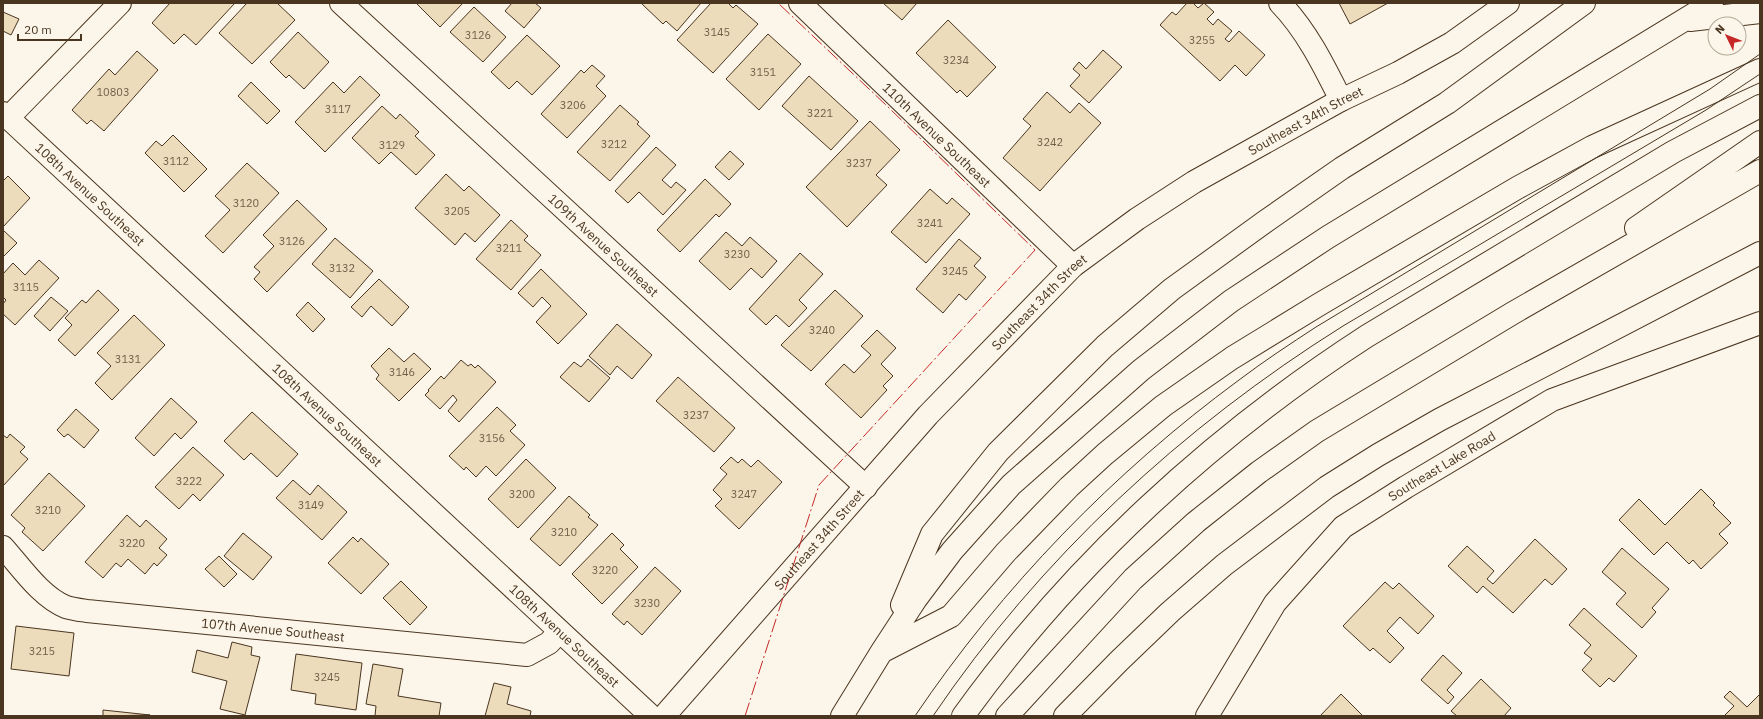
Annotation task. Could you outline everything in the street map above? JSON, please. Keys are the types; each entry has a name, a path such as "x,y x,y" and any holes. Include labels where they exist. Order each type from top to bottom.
{"main road":[{"path":"5,116 120,3"},
{"name":"109th Avenue Southeast","path":"341,3 866,487"},
{"name":"110th Avenue Southeast","path":"800,3 1073,266"},
{"path":"1280,3 1290,13 1313,46 1341,100"},
{"name":"Southeast 34th Street","path":"664,716 928,415 1073,266 1137,219 1194,182 1341,100 1398,73 1452,43 1508,3"},
{"path":"882,651 932,534 998,452 1105,346 1172,289 1266,221 1342,168 1448,103 1584,3"},
{"path":"842,716 916,599 952,551 1011,485 1141,370 1231,301 1328,237 1712,3"},
{"path":"1684,21 1760,12"},
{"path":"882,651 951,616 1020,537 1069,487 1105,454 1163,406 1232,358 1340,292 1517,188 1592,146 1760,70"},
{"path":"963,716 1024,636 1105,548 1149,506 1221,442 1278,397 1367,336 1673,152 1760,106"},
{"name":"108th Avenue Southeast","path":"5,116 651,716"},
{"path":"1513,313 1760,142"},
{"path":"1007,716 1133,579 1196,522 1258,472 1317,431 1513,313 1760,171"},
{"path":"1065,716 1170,612 1224,565 1327,487 1378,455 1439,420 1760,253"},
{"name":"Southeast Lake Road","path":"1207,716 1275,603 1343,527 1406,487 1552,400 1760,323"},
{"name":"107th Avenue Southeast","path":"3,547 51,599 66,607 87,611 527,655 549,644 559,632"}],"building":[{"path":"170,3 235,3 196,45 184,34 174,44 152,23"},
{"path":"247,3 277,3 295,20 252,64 219,33"},
{"path":"416,3 463,3 440,27"},
{"path":"512,3 535,3 541,8 524,28 505,11"},
{"path":"701,3 677,31 666,21 663,24 642,4"},
{"path":"711,3 728,3 733,8 736,5 758,24 713,73 677,40"},
{"path":"883,3 917,3 902,20"},
{"path":"1187,3 1193,3 1198,8 1204,3 1214,12 1207,19 1213,25 1218,19 1232,31 1225,39 1229,42 1239,31 1265,55 1246,76 1235,65 1220,81 1160,25 1172,12 1176,15"},
{"path":"1339,3 1388,3 1350,24"},
{"path":"474,7 506,37 483,62 450,32"},
{"path":"3,12 19,19 11,35 3,31"},
{"path":"948,20 996,67 967,97 960,90 957,93 916,53"},
{"path":"298,32 329,62 304,89 289,75 286,78 270,62"},
{"path":"768,34 801,64 759,110 726,79"},
{"path":"527,35 560,66 532,95 517,81 509,89 491,72"},
{"path":"1103,50 1122,67 1089,103 1070,86 1080,75 1073,69 1079,62 1086,69"},
{"path":"137,51 158,70 104,131 91,120 87,124 72,110 109,69 115,75"},
{"path":"592,65 605,76 596,86 606,96 567,138 541,114 581,70 584,73"},
{"path":"360,76 380,95 325,152 295,122 333,82 344,93"},
{"path":"809,76 858,121 831,150 782,106"},
{"path":"251,82 280,111 267,124 238,96"},
{"path":"1047,92 1070,113 1079,103 1101,123 1040,191 1003,158 1031,126 1023,119"},
{"path":"620,105 639,122 637,124 650,136 610,181 577,152"},
{"path":"382,106 396,119 400,114 419,132 415,136 435,155 416,175 391,152 379,164 352,138"},
{"path":"870,121 900,150 876,175 887,185 847,227 806,187"},
{"path":"173,135 207,169 184,192 145,153 156,141 162,146"},
{"path":"656,147 676,165 662,180 671,188 676,182 686,190 663,215 639,192 628,203 615,191"},
{"path":"730,151 744,164 729,180 715,167"},
{"path":"247,163 279,193 223,253 205,236 230,210 215,196"},
{"path":"446,174 464,191 469,186 500,215 475,242 465,233 455,245 415,208"},
{"path":"8,176 30,198 3,227 3,181"},
{"path":"705,179 731,204 719,217 716,214 680,252 657,230"},
{"path":"930,189 947,204 952,198 970,214 926,263 891,232"},
{"path":"297,200 327,229 267,292 254,279 260,272 254,267 274,246 263,235"},
{"path":"511,220 528,236 524,240 541,255 511,290 476,259"},
{"path":"3,230 17,243 3,257"},
{"path":"726,232 742,246 750,237 777,261 762,278 751,268 730,290 699,261"},
{"path":"335,238 373,271 350,298 312,264"},
{"path":"959,239 981,258 974,266 986,277 966,300 959,294 943,313 916,289"},
{"path":"800,253 823,274 799,300 807,308 789,327 776,315 766,325 749,309"},
{"path":"39,260 59,278 15,325 3,314 3,304 6,300 3,297 3,274 13,263 25,275"},
{"path":"541,269 587,314 558,344 536,322 551,306 542,297 533,307 518,293"},
{"path":"379,279 409,307 392,326 371,306 362,317 351,307"},
{"path":"98,290 119,310 75,356 58,340 72,325 65,318 82,300 86,303"},
{"path":"835,290 863,316 811,371 781,345"},
{"path":"51,297 68,311 50,331 34,316"},
{"path":"308,302 325,319 313,332 296,315"},
{"path":"134,315 165,345 112,400 95,383 111,366 97,353"},
{"path":"617,324 652,355 632,379 617,366 610,375 589,356"},
{"path":"877,330 896,348 881,364 893,376 883,386 887,390 861,418 825,384 844,364 854,373 871,355 861,346"},
{"path":"389,348 404,362 414,353 431,369 399,401 376,379 379,375 371,366"},
{"path":"588,359 610,378 589,402 560,377 574,362 581,367"},
{"path":"461,360 468,366 471,364 475,368 478,365 496,382 459,422 448,411 457,400 453,395 440,409 425,395 441,376 444,379"},
{"path":"678,377 735,428 714,452 656,401"},
{"path":"171,398 197,422 181,439 175,433 154,456 135,438"},
{"path":"497,407 516,425 510,431 525,445 496,476 486,466 476,477 466,467 464,470 449,456"},
{"path":"76,409 99,430 84,448 68,434 64,437 57,430"},
{"path":"252,412 298,454 277,477 251,453 244,460 224,441"},
{"path":"10,434 25,447 20,452 28,459 3,486 3,435 7,438"},
{"path":"193,447 224,475 200,501 193,494 179,509 155,487"},
{"path":"731,457 738,463 742,459 751,467 758,460 782,482 739,529 715,506 722,499 713,490 727,474 720,468"},
{"path":"526,459 556,488 518,528 488,499"},
{"path":"49,473 85,506 43,551 22,532 25,528 11,515"},
{"path":"293,480 310,495 318,485 347,512 322,540 276,498"},
{"path":"1701,489 1715,503 1713,505 1731,523 1719,534 1728,543 1701,569 1693,560 1689,564 1667,542 1654,555 1619,520 1639,499 1665,525"},
{"path":"569,496 590,515 588,517 598,525 560,566 530,539"},
{"path":"127,515 140,527 146,520 167,539 159,548 167,555 157,566 154,563 145,574 128,559 121,567 116,563 103,578 85,562"},
{"path":"243,533 272,557 253,580 224,556"},
{"path":"612,533 624,545 620,549 638,567 602,604 572,574"},
{"path":"353,537 358,542 361,538 389,564 361,594 328,563"},
{"path":"1535,539 1567,569 1552,585 1545,579 1513,613 1483,586 1477,593 1448,566 1467,546 1494,571 1487,579 1493,584"},
{"path":"1622,548 1669,589 1652,608 1656,612 1642,628 1616,604 1626,593 1602,572"},
{"path":"219,556 237,574 224,587 205,569"},
{"path":"655,567 681,591 642,635 627,621 624,625 612,614"},
{"path":"401,581 427,607 410,625 383,598"},
{"path":"1385,582 1393,589 1399,583 1434,616 1418,634 1400,617 1387,631 1404,648 1390,663 1373,648 1370,651 1343,626"},
{"path":"1584,608 1637,656 1614,682 1609,678 1600,687 1582,670 1592,659 1584,653 1591,645 1569,625"},
{"path":"16,626 74,633 69,676 11,669"},
{"path":"232,642 252,647 251,655 260,657 245,715 220,709 227,681 192,672 197,650 228,658"},
{"path":"296,654 362,663 356,710 315,704 316,694 291,690"},
{"path":"1443,655 1462,673 1447,690 1454,697 1448,704 1421,680"},
{"path":"373,664 403,669 398,696 441,703 439,716 375,716 376,706 366,704"},
{"path":"1481,679 1511,708 1504,716 1457,716 1451,711"},
{"path":"494,683 511,687 507,704 531,711 530,716 485,716"},
{"path":"1730,691 1747,707 1760,694 1760,716 1724,716 1734,706 1724,697"},
{"path":"1341,694 1363,716 1320,716"},
{"path":"103,710 150,715 103,716"}],"tram line":[{"path":"915,716 949,668 1023,577 1104,493 1148,453 1193,416 1258,366 1316,327 1710,89 1760,54"},
{"path":"933,716 975,658 1020,603 1067,550 1118,500 1171,452 1226,407 1284,365 1343,326 1706,110 1760,74"}],"power":[{"path":"745,716 819,485 1035,250 887,106 778,3"}]}
